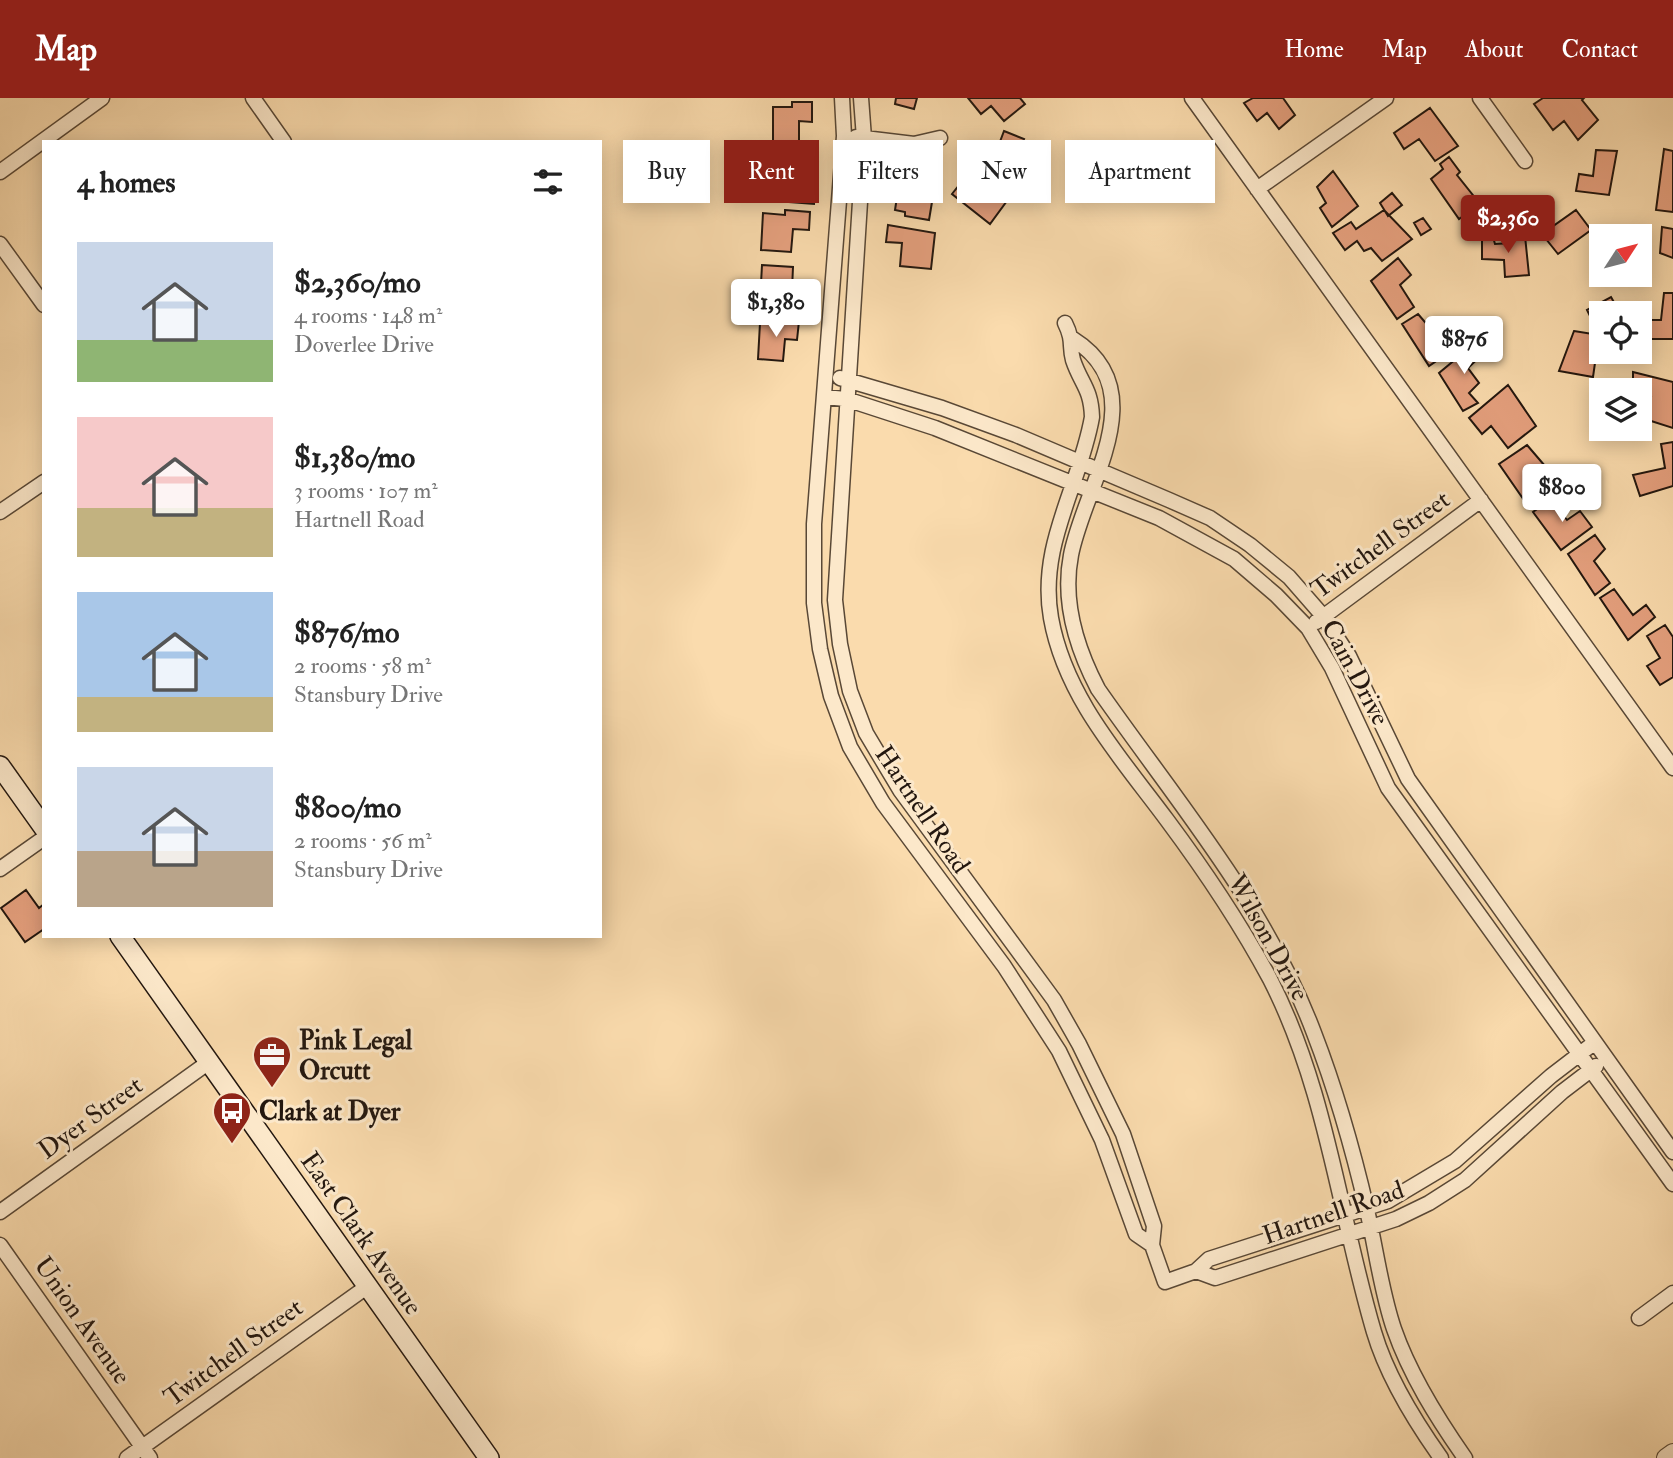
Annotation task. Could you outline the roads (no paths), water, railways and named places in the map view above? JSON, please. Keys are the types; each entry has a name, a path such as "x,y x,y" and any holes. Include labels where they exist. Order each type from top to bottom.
{"main road":[{"path":"0,766 42,825"},
{"name":"East Clark Avenue","path":"121,938 489,1458"}],"street":[{"path":"45,140 103,98"},
{"path":"253,98 283,140"},
{"name":"Hartnell Road","path":"842,98 844,136 814,524 814,603 820,649 831,696 850,747 883,803 1036,1012 1082,1096 1136,1234 1152,1245"},
{"name":"Hartnell Road","path":"861,98 863,138 835,600 840,644 850,691 866,733 900,790 1021,954 1079,1044 1123,1134 1154,1226 1152,1245 1165,1282 1196,1271 1209,1259 1347,1217 1388,1201 1455,1161 1594,1043"},
{"path":"1192,98 1673,768"},
{"path":"1257,189 1386,98"},
{"path":"1480,98 1525,161"},
{"path":"844,136 914,144 940,138"},
{"path":"0,172 42,142"},
{"path":"0,244 42,303"},
{"path":"1065,323 1073,339"},
{"name":"Wilson Drive","path":"1073,339 1073,358 1092,401 1090,433 1054,541 1048,578 1051,616 1060,653 1078,696 1232,911 1271,982 1318,1105 1374,1333 1400,1390 1441,1458"},
{"name":"Wilson Drive","path":"1073,339 1093,351 1111,395 1114,417 1109,444 1070,556 1068,587 1082,659 1098,690 1248,900 1290,975 1337,1098 1367,1209 1393,1328 1411,1370 1465,1458"},
{"name":"Cain Drive","path":"825,376 847,379 942,408 1080,462 1210,518 1250,545 1289,577 1323,617 1349,656 1408,779 1673,1152"},
{"name":"Cain Drive","path":"824,397 846,400 935,428 1073,481 1160,518 1234,559 1308,628 1332,668 1388,788 1673,1184"},
{"path":"0,512 42,483"},
{"name":"Twitchell Street","path":"1308,628 1481,500"},
{"path":"883,803 900,790"},
{"path":"1174,830 1190,817"},
{"path":"0,869 42,839"},
{"path":"1457,884 1473,872"},
{"path":"1004,966 1021,954"},
{"name":"Hartnell Road","path":"1196,1271 1215,1278 1371,1228 1429,1203 1465,1180 1605,1059"},
{"name":"Dyer Street","path":"0,1212 209,1062"},
{"name":"Union Avenue","path":"0,1245 146,1453"},
{"name":"Twitchell Street","path":"127,1458 146,1453 368,1286"},
{"path":"1639,1318 1673,1293"},
{"path":"1666,1458 1673,1454"}],"place":[{"name":"Pink Legal Orcutt","path":"272,1089"},
{"name":"Clark at Dyer","path":"232,1145"}]}
